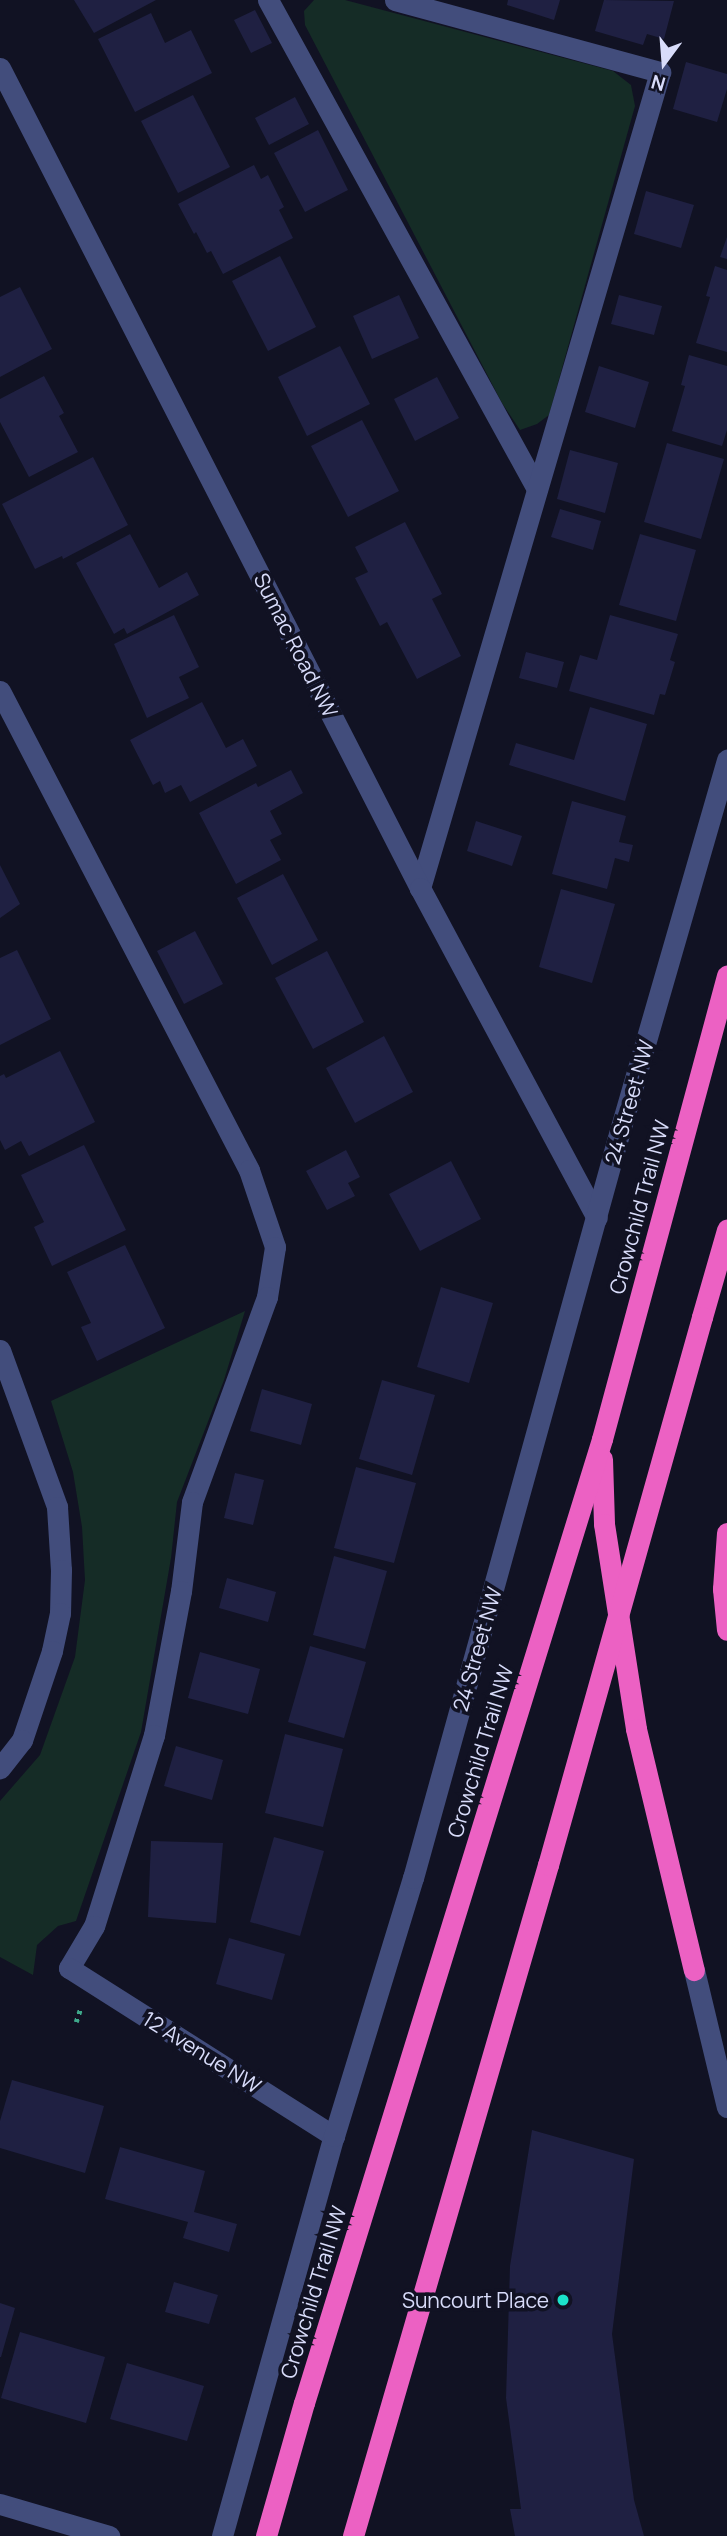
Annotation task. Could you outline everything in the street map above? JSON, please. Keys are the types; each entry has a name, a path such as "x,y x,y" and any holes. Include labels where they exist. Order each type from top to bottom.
{"highway":[{"name":"Crowchild Trail NW","path":"266,2536 304,2403 602,1439 727,976"},
{"path":"353,2536 548,1865 727,1230"},
{"path":"602,1439 604,1524 636,1729 694,1970"},
{"path":"727,1533 723,1589 727,1630"}],"street":[{"path":"268,0 537,489"},
{"path":"395,0 660,72 420,888"},
{"name":"Sumac Road NW","path":"0,68 420,888 597,1219"},
{"name":"12 Avenue NW","path":"0,691 249,1170 275,1247 267,1297 192,1503 181,1591 154,1735 94,1926 69,1968 334,2136"},
{"name":"24 Street NW","path":"222,2536 334,2136 413,1878 727,760"},
{"path":"0,1350 57,1507 61,1570 60,1613 52,1651 22,1740 0,1768"},
{"path":"694,1970 727,2107"},
{"path":"0,2504 109,2536"}],"green space":[{"path":"314,0 345,0 613,71 631,85 635,106 549,415 537,424 520,430 502,403 305,25 304,11"},
{"path":"245,1311 224,1380 177,1502 171,1558 141,1732 76,1921 58,1926 37,1945 33,1975 0,1957 0,1801 40,1755 75,1657 85,1580 82,1527 73,1472 51,1401"}],"building":[{"path":"74,0 156,0 94,33"},
{"path":"508,0 560,0 554,20 507,5"},
{"path":"604,0 674,1 664,39 647,34 643,45 595,31"},
{"path":"255,10 272,43 251,53 234,20"},
{"path":"151,13 165,43 191,30 212,73 135,112 98,39"},
{"path":"686,62 727,74 727,89 717,122 673,109"},
{"path":"193,95 230,167 178,193 141,121"},
{"path":"295,97 309,124 269,145 255,118"},
{"path":"318,130 348,190 305,212 274,153"},
{"path":"254,165 261,179 268,175 284,207 279,210 293,238 223,274 211,251 207,253 196,232 194,234 178,204"},
{"path":"646,191 694,205 681,248 634,234"},
{"path":"727,237 727,259 720,257"},
{"path":"280,256 316,327 268,351 232,281"},
{"path":"715,266 727,270 727,352 696,343 710,297 706,296"},
{"path":"20,287 52,349 0,377 0,297"},
{"path":"399,295 419,338 372,359 353,316"},
{"path":"619,295 662,306 654,335 611,324"},
{"path":"340,346 370,404 307,436 278,377"},
{"path":"689,355 727,366 727,430 722,446 672,431 685,386 681,385"},
{"path":"599,366 649,382 635,428 585,412"},
{"path":"44,376 64,413 59,416 78,452 29,477 0,422 0,399"},
{"path":"437,377 459,418 415,441 394,399"},
{"path":"362,420 399,491 348,517 311,446"},
{"path":"667,443 724,459 701,539 644,522"},
{"path":"570,450 618,463 605,513 557,499"},
{"path":"93,457 128,525 63,559 62,556 35,569 2,504"},
{"path":"560,509 601,521 593,550 551,537"},
{"path":"405,522 442,594 432,599 461,656 417,679 387,622 380,626 355,578 368,572 355,547"},
{"path":"130,534 159,588 187,572 199,595 127,634 124,628 114,634 76,563"},
{"path":"640,534 696,550 676,621 619,605"},
{"path":"174,615 199,667 179,677 189,698 147,718 114,644"},
{"path":"610,615 678,634 670,660 675,662 665,695 660,694 654,715 569,691 580,655 597,660"},
{"path":"526,652 564,662 557,688 519,678"},
{"path":"202,702 226,748 243,739 257,766 190,802 181,785 165,793 160,781 153,785 130,740"},
{"path":"590,707 647,724 625,801 509,765 516,743 574,760"},
{"path":"291,770 303,793 270,811 282,834 270,840 281,860 236,884 199,813 256,783 258,787"},
{"path":"572,801 626,816 619,842 633,845 629,862 615,858 607,889 552,874"},
{"path":"476,821 522,836 512,866 467,851"},
{"path":"0,865 20,904 0,918"},
{"path":"283,874 318,940 272,965 237,898"},
{"path":"561,889 615,904 592,983 539,967"},
{"path":"195,931 223,984 184,1004 157,951"},
{"path":"17,950 51,1019 0,1045 0,958"},
{"path":"327,951 364,1022 313,1049 275,978"},
{"path":"384,1036 413,1092 355,1123 326,1068"},
{"path":"60,1051 95,1122 29,1156 21,1141 5,1150 0,1140 0,1076 4,1074 6,1078"},
{"path":"84,1145 126,1230 52,1266 34,1227 44,1222 21,1175"},
{"path":"346,1150 360,1177 348,1183 355,1196 327,1210 306,1171"},
{"path":"451,1161 481,1219 420,1251 389,1194"},
{"path":"125,1245 165,1328 97,1361 81,1327 91,1323 67,1272"},
{"path":"441,1287 493,1303 469,1383 417,1367"},
{"path":"382,1380 435,1395 412,1475 359,1459"},
{"path":"262,1389 312,1404 301,1445 250,1431"},
{"path":"356,1467 416,1483 394,1563 334,1548"},
{"path":"235,1473 264,1480 253,1525 224,1518"},
{"path":"334,1556 387,1571 365,1649 313,1635"},
{"path":"227,1578 276,1592 268,1622 219,1608"},
{"path":"310,1646 366,1662 344,1738 288,1722"},
{"path":"200,1652 260,1669 248,1714 188,1698"},
{"path":"285,1734 343,1749 323,1827 265,1813"},
{"path":"176,1746 223,1760 212,1800 164,1786"},
{"path":"274,1837 324,1851 300,1936 250,1922"},
{"path":"151,1841 223,1843 216,1923 148,1917"},
{"path":"229,1938 285,1954 272,2000 216,1984"},
{"path":"12,2080 104,2106 85,2173 0,2148 0,2121"},
{"name":"Suncourt Place","path":"532,2130 634,2159 612,2334 634,2500 644,2536 515,2536 510,2509 521,2509 506,2398 510,2266"},
{"path":"120,2147 205,2171 194,2212 237,2224 229,2252 183,2238 188,2222 105,2199"},
{"path":"174,2282 218,2295 209,2324 165,2312"},
{"path":"0,2303 15,2308 1,2357 0,2357"},
{"path":"20,2332 105,2357 86,2423 1,2398"},
{"path":"127,2363 204,2386 187,2441 110,2419"}],"place":[{"name":"Suncourt Place","path":"563,2300"}]}
